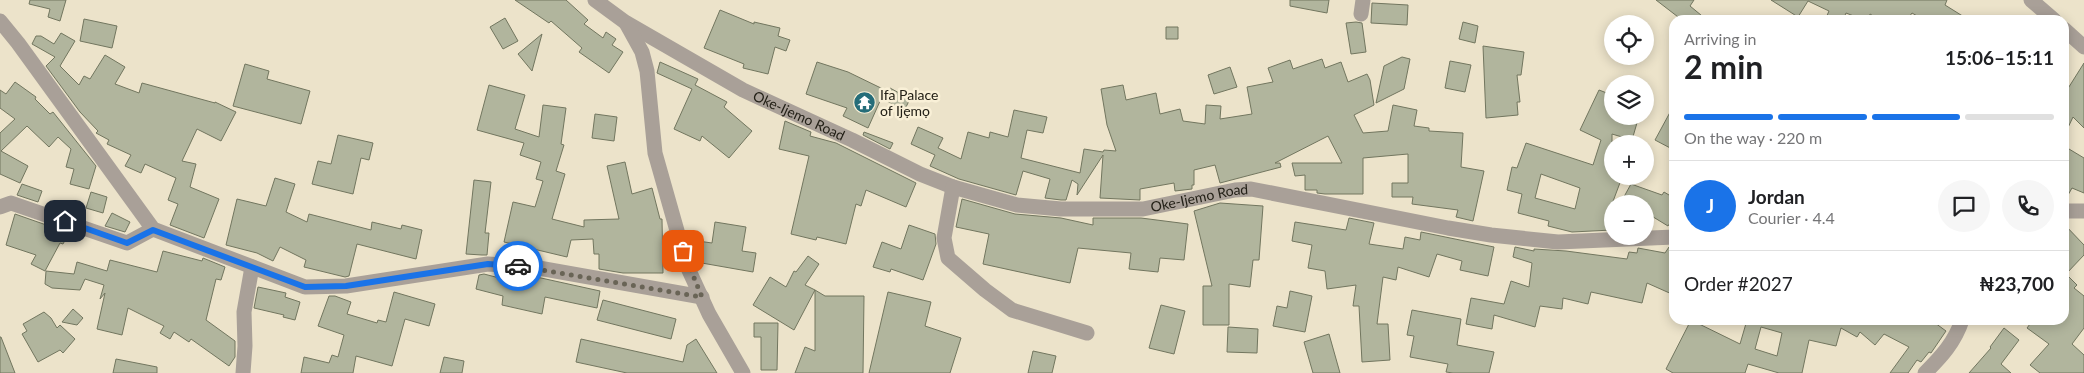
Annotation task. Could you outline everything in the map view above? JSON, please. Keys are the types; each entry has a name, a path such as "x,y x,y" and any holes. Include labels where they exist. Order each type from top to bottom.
{"street":[{"name":"Oke-Ijemo Road","path":"595,0 625,22 743,90 852,140 920,174 952,187 1017,205 1061,209 1143,209 1236,190 1251,189 1491,235 1558,242 1669,237"},
{"path":"2031,0 2048,15"},
{"path":"0,21 18,43 153,230 305,287 346,286 488,264 524,267 702,297"},
{"path":"625,22 642,52 647,71 655,153 687,266 743,373"},
{"path":"2069,34 2084,47"},
{"path":"952,187 944,238 948,258 985,290 1012,310 1087,333"},
{"path":"0,207 11,202 127,243 153,230"},
{"path":"2069,211 2084,211"},
{"path":"243,373 245,346 244,312 252,267"},
{"path":"1925,373 1943,355 1960,325"}],"building":[{"path":"30,0 66,0 60,21 48,17 50,9 29,4"},
{"path":"515,0 566,0 588,20 584,24 603,38 606,32 616,39 612,45 623,52 609,73 579,52 582,48 551,21 549,23"},
{"path":"1290,0 1329,0 1327,13 1290,6"},
{"path":"1656,0 1694,0 1690,6 1701,15 1676,15"},
{"path":"1771,0 1947,0 1945,5 1961,15 1915,15 1912,13 1911,15 1851,15 1846,13 1845,15 1827,15 1829,11 1808,1 1799,15 1795,15"},
{"path":"1372,3 1408,5 1407,25 1371,23"},
{"path":"720,10 754,24 754,22 780,28 778,36 790,40 786,51 775,47 768,74 743,68 744,64 704,48"},
{"path":"505,18 518,41 503,49 490,27"},
{"path":"84,19 117,26 112,48 80,41"},
{"path":"1463,22 1478,26 1475,43 1459,39"},
{"path":"1346,23 1362,23 1366,52 1351,54"},
{"path":"1166,27 1178,27 1178,39 1166,39"},
{"path":"61,33 75,41 60,66 79,85 84,76 90,79 105,55 125,67 115,84 139,93 142,83 215,102 236,112 221,141 197,129 182,161 196,164 190,187 219,199 204,238 170,225 178,204 168,200 176,178 145,164 141,173 125,166 131,155 107,144 109,140 96,133 98,131 80,112 46,66 55,57 32,44 36,36 41,36 54,44"},
{"path":"542,34 532,71 518,54"},
{"path":"1483,46 1524,52 1521,75 1517,75 1520,102 1517,102 1518,115 1486,118"},
{"path":"1402,57 1410,59 1404,89 1376,103 1384,66"},
{"path":"1322,59 1325,68 1341,62 1348,82 1367,74 1370,80 1374,105 1354,115 1363,133 1388,131 1393,105 1417,110 1414,126 1429,128 1429,131 1463,133 1461,167 1484,171 1473,221 1456,217 1458,210 1412,204 1413,197 1392,197 1392,183 1408,183 1408,154 1363,158 1363,194 1325,194 1317,193 1317,190 1305,190 1305,175 1295,176 1292,163 1342,163 1328,136 1275,163 1280,163 1281,167 1220,183 1215,165 1194,170 1194,185 1192,185 1192,189 1175,191 1174,183 1140,189 1140,200 1100,198 1103,155 1077,195 1078,184 1072,180 1066,200 1061,200 1045,198 1050,179 1023,171 1016,195 959,179 930,166 935,155 911,144 918,127 943,138 938,148 961,159 968,132 989,138 990,132 1008,137 1014,110 1047,117 1043,133 1027,130 1021,158 1080,173 1084,149 1103,152 1104,150 1116,151 1107,125 1101,89 1123,85 1126,100 1156,93 1160,114 1180,109 1183,121 1205,124 1206,105 1221,106 1220,119 1252,114 1247,87 1273,82 1268,68 1290,60 1293,69"},
{"path":"1450,61 1471,65 1465,92 1445,88"},
{"path":"660,62 698,79 695,85 727,102 724,107 752,131 729,158 702,136 700,141 674,129 692,89 657,73"},
{"path":"817,62 848,72 885,90 868,128 843,116 847,108 806,94"},
{"path":"2084,63 2084,128 2073,117 2069,125 2069,87"},
{"path":"245,64 269,71 267,79 310,91 301,124 233,106"},
{"path":"1230,67 1237,87 1214,94 1208,75"},
{"path":"15,82 36,97 35,99 50,114 53,112 96,166 89,189 70,184 74,169 66,167 71,149 58,137 49,147 27,126 1,151 28,166 20,183 0,174 0,133 15,119 0,108 0,90 6,94"},
{"path":"489,85 525,95 515,129 539,137 543,105 566,108 561,144 564,145 556,171 565,174 552,219 584,227 584,220 619,219 607,166 625,162 632,194 652,188 660,219 662,219 663,273 623,273 599,269 599,254 594,254 593,239 571,240 567,257 504,242 513,202 535,207 543,181 536,179 541,162 520,155 524,143 477,130"},
{"path":"890,88 910,99 904,111 884,99"},
{"path":"1599,90 1604,92 1604,125 1636,125 1633,135 1604,135 1604,185 1619,185 1615,195 1604,195 1604,230 1572,232 1548,226 1549,221 1518,213 1522,194 1507,190 1512,167 1517,168 1526,143 1593,165 1601,140 1580,130","holes":["1541,174 1580,188 1575,209 1535,198"]},
{"path":"595,114 617,117 614,141 592,138"},
{"path":"1669,114 1669,147 1655,140"},
{"path":"785,121 811,132 810,136 836,143 916,183 906,207 866,190 861,206 856,204 846,244 817,237 816,240 791,234 809,156 779,149"},
{"path":"864,132 893,143 890,149 863,135"},
{"path":"338,135 373,143 369,160 361,158 353,194 312,184 318,161 331,164"},
{"path":"2069,149 2084,158 2084,193 2072,188 2069,193"},
{"path":"275,178 295,184 286,212 307,222 309,214 371,230 372,222 401,229 402,225 422,230 416,259 357,244 349,276 345,277 304,267 306,260 280,247 273,261 257,253 226,245 237,199 266,206"},
{"path":"474,180 491,182 485,233 489,233 487,255 466,254"},
{"path":"22,184 42,191 38,202 17,195"},
{"path":"1630,185 1662,195 1664,192 1669,195 1668,226 1654,217 1654,195 1625,195"},
{"path":"91,192 107,197 103,213 86,208"},
{"path":"962,199 1015,214 1061,218 1093,225 1093,218 1141,218 1188,224 1184,260 1160,258 1158,272 1129,269 1131,253 1078,248 1070,283 983,264 989,234 956,227"},
{"path":"1220,203 1263,206 1259,260 1253,260 1250,287 1229,284 1229,325 1203,325 1203,286 1212,286 1194,211"},
{"path":"112,213 130,222 125,232 105,226"},
{"path":"15,214 69,233 63,244 60,243 45,271 31,264 36,255 6,245"},
{"path":"1349,218 1374,223 1369,244 1403,249 1405,237 1420,240 1421,232 1494,247 1488,276 1460,270 1462,261 1437,254 1429,277 1398,267 1396,280 1383,277 1377,324 1388,324 1390,360 1362,362 1359,306 1353,306 1356,285 1327,289 1325,271 1308,268 1312,245 1292,241 1295,222 1346,230"},
{"path":"715,222 746,227 742,251 756,253 753,272 696,262 698,241 712,243"},
{"path":"909,225 935,234 936,244 923,280 891,269 890,272 873,267 882,242 901,249"},
{"path":"2069,229 2084,245 2084,255 2069,271"},
{"path":"1515,247 1534,251 1534,249 1566,251 1627,259 1629,252 1637,253 1638,248 1665,253 1669,247 1669,293 1647,283 1642,303 1591,292 1588,304 1563,298 1562,309 1540,306 1535,327 1494,315 1492,329 1466,324 1471,298 1504,304 1511,281 1529,287 1532,263 1513,257"},
{"path":"163,251 202,261 203,258 225,267 221,280 216,279 206,320 235,341 235,357 229,366 191,339 189,342 174,332 170,339 160,333 164,326 128,308 122,335 97,329 105,293 100,299 104,285 85,279 80,290 52,288 45,284 46,271 74,274 77,262 107,271 110,260 157,272"},
{"path":"808,256 819,264 805,285 815,290 794,330 753,305 770,277 786,287 794,271 796,272"},
{"path":"484,274 507,280 508,275 532,276 600,291 597,308 545,297 542,314 502,305 503,296 476,289 479,275"},
{"path":"2069,277 2077,285 2074,288 2084,296 2084,328 2072,344 2084,355 2084,373 2040,373 2030,365 2049,344 2027,328 2029,325 2069,325"},
{"path":"258,287 286,293 285,297 300,302 295,320 283,317 284,315 254,308"},
{"path":"815,290 825,296 864,296 863,373 795,373 805,347 815,351"},
{"path":"1290,291 1312,296 1305,332 1273,326 1277,306 1287,308"},
{"path":"394,292 435,304 429,326 405,319 392,366 356,356 353,373 301,373 304,357 329,363 332,355 338,357 344,335 318,326 329,296 335,296 351,302 347,314 377,323 378,320 386,322"},
{"path":"888,292 931,302 925,326 961,338 950,373 869,373"},
{"path":"603,300 676,319 671,339 597,320"},
{"path":"1161,305 1185,311 1174,354 1149,348"},
{"path":"73,309 83,318 77,325 62,322"},
{"path":"1412,310 1461,319 1457,345 1494,352 1489,373 1446,372 1448,364 1410,357 1414,336 1407,335"},
{"path":"44,312 51,318 57,328 60,325 75,339 63,353 60,350 38,362 22,334 27,331 23,324"},
{"path":"754,323 778,323 777,370 761,370 761,337 754,337"},
{"path":"1688,325 1701,325 1740,344 1746,325 1938,325 1946,331 1931,353 1929,352 1921,362 1917,360 1908,373 1890,373 1909,347 1884,334 1875,345 1860,332 1857,337 1841,328 1836,346 1809,340 1802,373 1779,373 1748,364 1745,373 1673,373 1666,369","holes":["1761,327 1782,333 1777,356 1755,349"]},
{"path":"1228,327 1258,329 1257,353 1227,352"},
{"path":"2004,328 2019,340 2001,364 2011,373 1969,373 1991,348"},
{"path":"1329,334 1340,373 1313,373 1304,342"},
{"path":"1,337 15,373 0,373"},
{"path":"581,339 683,362 687,345 696,339 717,373 627,373 576,362"},
{"path":"1033,351 1056,356 1052,373 1028,373"},
{"path":"444,357 464,361 462,373 440,373"},
{"path":"116,359 157,367 157,373 113,373"}],"way so far":[{"path":"518,266 533,267 702,297 687,266 683,251"}],"place":[{"name":"Ifa Palace of Ijẹmọ","path":"864,103"}],"route":[{"path":"65,221 127,243 153,230 305,287 346,286 488,264 518,266"}]}
